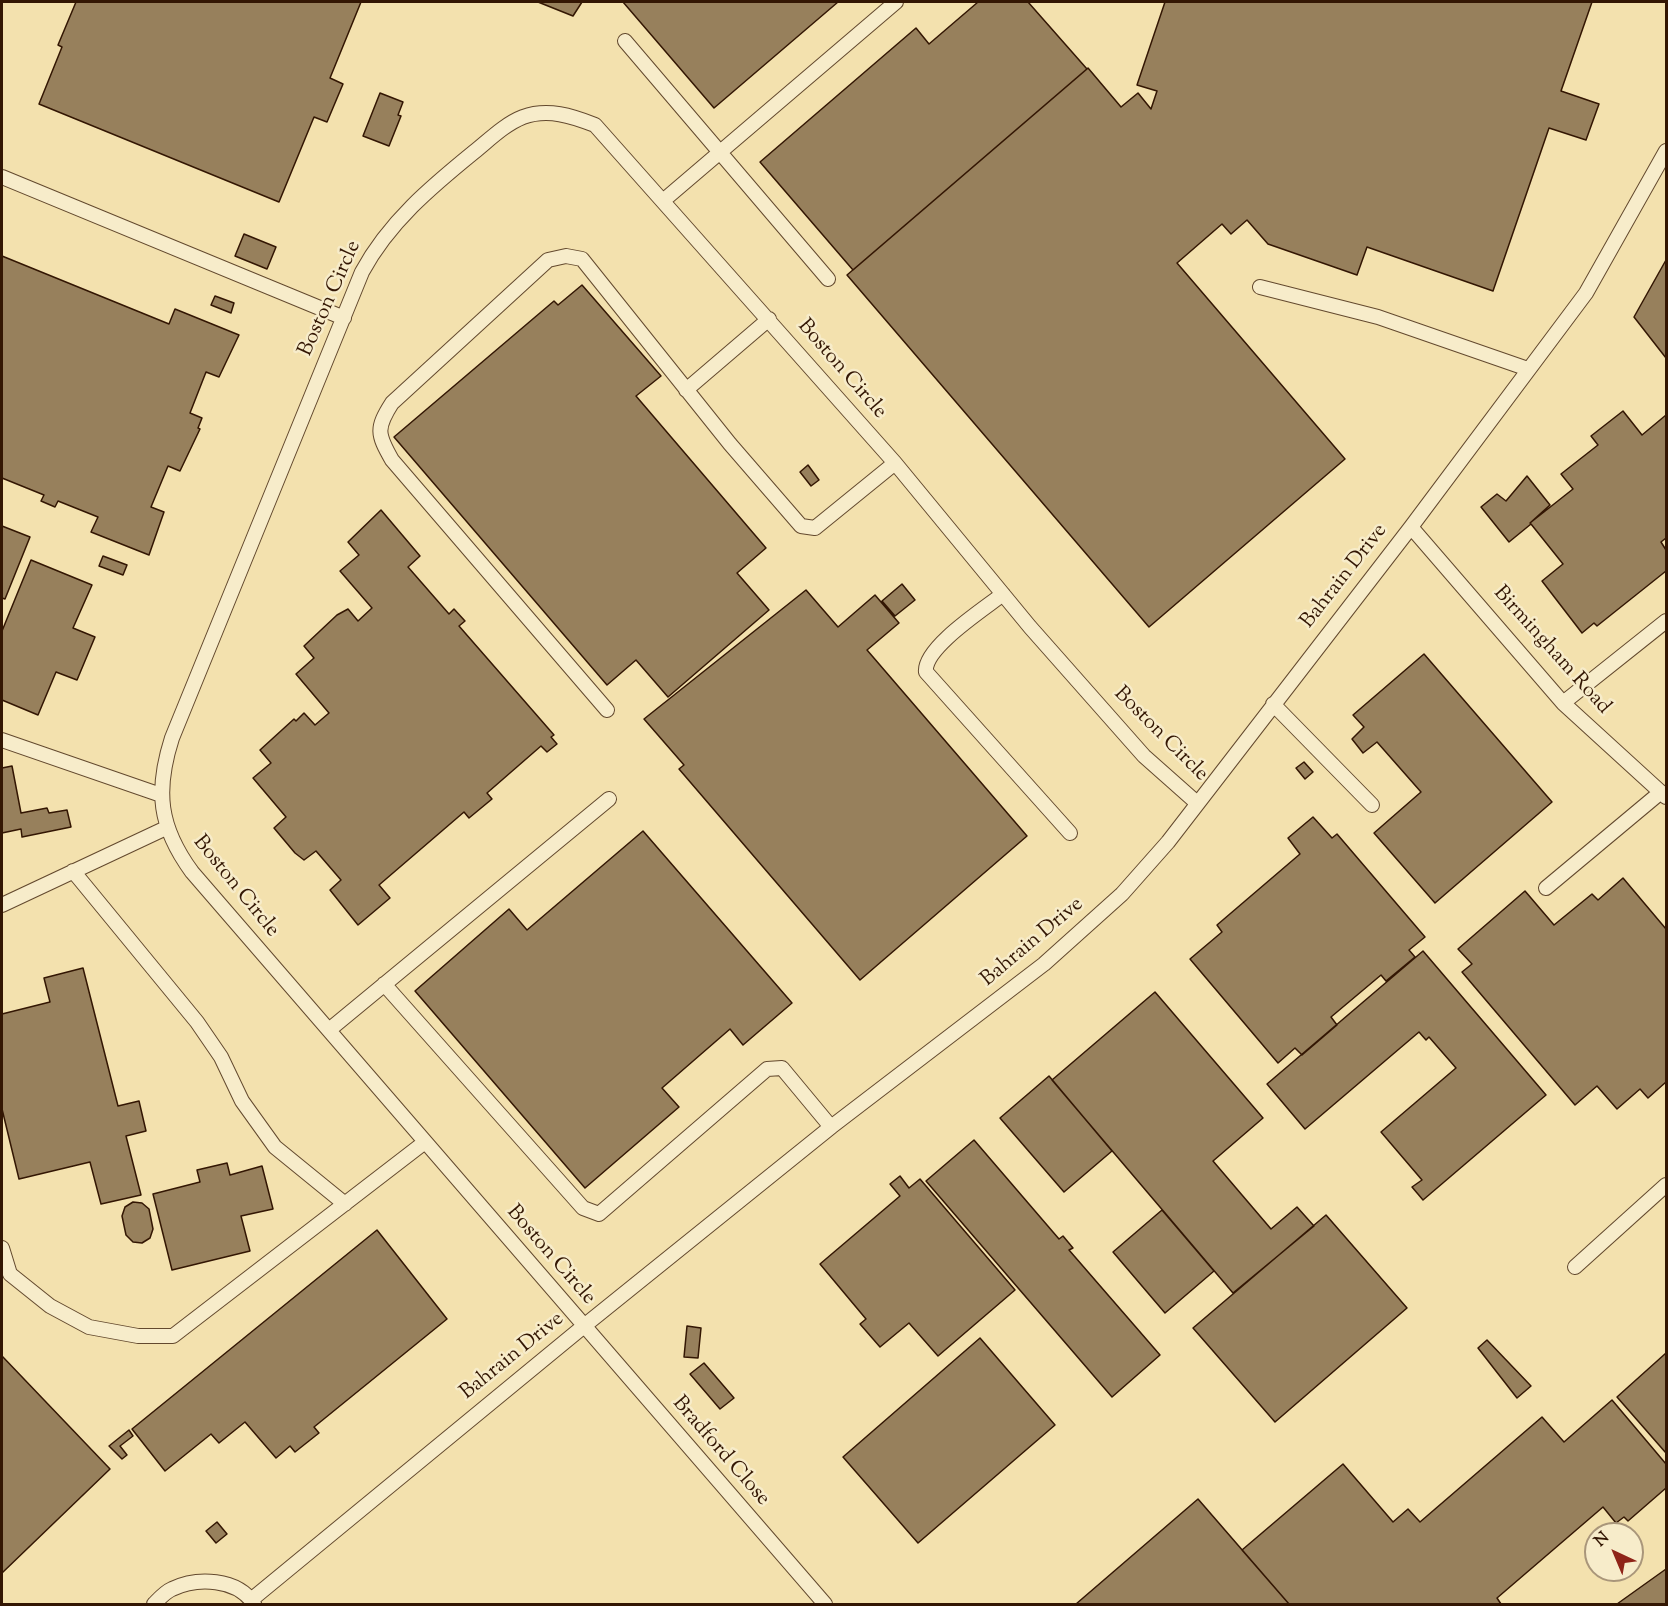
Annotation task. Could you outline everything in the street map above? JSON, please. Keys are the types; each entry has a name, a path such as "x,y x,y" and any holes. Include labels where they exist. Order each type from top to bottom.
{"lane":[{"path":"664,200 896,2"},
{"path":"625,41 828,279"},
{"name":"Boston Circle","path":"584,1326 192,872 177,852 166,828 161,795 163,768 172,738 344,318 376,246 423,194 501,130 523,117 567,114 595,125 896,463 1003,594 1144,756 1197,803"},
{"name":"Bahrain Drive","path":"253,1602 584,1326 831,1127 1044,964 1122,894 1197,803 1411,527 1586,292 1666,151"},
{"path":"2,177 344,318"},
{"path":"607,710 392,460 380,440 380,422 392,403 548,260 566,256 582,259 686,390 801,526 815,528 896,463"},
{"path":"1260,287 1378,317 1528,369"},
{"path":"686,390 769,319"},
{"name":"Birmingham Road","path":"1411,527 1563,703 1664,794"},
{"path":"1003,594 938,646 926,665 926,672 1070,833"},
{"path":"1563,703 1666,621"},
{"path":"1273,704 1372,805"},
{"path":"2,740 161,795"},
{"path":"1546,888 1664,794"},
{"path":"329,1030 609,799"},
{"path":"2,905 166,828"},
{"path":"74,871 197,1022 220,1057 242,1101 275,1147 345,1204"},
{"path":"384,984 583,1209 589,1212 599,1214 767,1069 782,1068 831,1127"},
{"path":"2,1248 10,1274 50,1306 89,1327 138,1335 173,1336 425,1142"},
{"path":"1575,1267 1666,1185"},
{"name":"Bradford Close","path":"584,1326 825,1605"},
{"path":"154,1605 169,1590 197,1581 226,1584 253,1602"}],"building":[{"path":"76,2 361,2 330,78 343,84 327,122 314,117 279,202 39,104 62,47 58,45"},
{"path":"538,2 582,2 573,16"},
{"path":"623,2 838,2 714,108"},
{"path":"978,2 1028,2 1087,69 853,270 760,162 916,28 929,44"},
{"path":"1165,2 1592,2 1561,91 1599,104 1586,140 1549,128 1493,291 1367,247 1357,275 1268,244 1247,220 1231,234 1222,224 1177,263 1345,459 1149,627 847,275 1088,68 1121,107 1138,93 1151,109 1157,91 1137,85"},
{"path":"380,93 403,102 398,115 401,116 389,146 363,136"},
{"path":"244,234 276,247 267,269 235,256"},
{"path":"2,256 169,324 175,309 239,335 219,377 206,372 190,413 202,418 198,428 200,429 180,471 168,466 151,507 164,512 149,555 91,532 98,517 58,501 55,507 41,501 44,495 2,478"},
{"path":"1666,260 1666,358 1634,317"},
{"path":"582,285 661,376 636,396 766,548 737,573 769,610 668,697 636,660 607,685 394,437 554,301 558,305"},
{"path":"215,296 234,303 231,313 211,305"},
{"path":"1623,411 1642,435 1666,415 1666,538 1661,542 1666,550 1666,571 1597,626 1594,623 1582,633 1542,581 1563,564 1531,524 1509,542 1481,507 1497,494 1506,501 1527,476 1550,505 1530,523 1573,489 1561,474 1598,445 1591,436"},
{"path":"808,465 819,480 811,486 800,472"},
{"path":"381,510 420,556 408,567 449,614 454,609 465,621 459,626 554,735 551,737 557,744 547,752 541,746 487,793 492,799 469,818 464,812 379,885 390,898 358,925 330,890 341,880 316,851 304,860 295,853 274,828 286,817 253,778 271,763 260,750 294,719 296,721 304,713 315,725 329,713 296,674 314,658 304,646 337,615 348,609 358,621 372,608 340,571 359,555 348,542"},
{"path":"2,526 30,537 5,599 2,598"},
{"path":"103,556 127,565 123,575 99,566"},
{"path":"31,560 92,585 73,628 95,637 77,680 56,672 38,715 2,700 2,631"},
{"path":"902,584 915,600 895,616 882,601"},
{"path":"806,590 838,627 875,595 899,623 867,650 1027,836 860,980 679,769 684,765 644,719"},
{"path":"1424,654 1552,802 1435,903 1374,833 1421,792 1377,742 1363,753 1352,739 1364,727 1353,715"},
{"path":"1304,762 1313,772 1305,779 1296,768"},
{"path":"12,766 21,813 47,808 49,813 67,810 71,827 22,837 21,829 2,833 2,768"},
{"path":"1313,817 1332,838 1337,834 1425,937 1409,950 1415,957 1386,981 1381,975 1331,1017 1337,1025 1302,1055 1295,1048 1278,1063 1190,959 1222,932 1217,925 1300,854 1288,838"},
{"path":"643,831 792,1003 743,1045 730,1029 662,1088 679,1107 585,1188 415,991 509,909 527,930"},
{"path":"1623,878 1666,929 1666,1082 1648,1098 1640,1089 1617,1109 1597,1086 1575,1105 1462,972 1472,964 1458,949 1525,891 1554,925 1592,894 1598,900"},
{"path":"1423,951 1546,1095 1423,1200 1412,1187 1422,1180 1381,1132 1456,1068 1429,1037 1426,1040 1419,1032 1305,1129 1267,1084"},
{"path":"83,968 118,1106 139,1101 146,1131 126,1136 141,1195 101,1204 90,1162 19,1179 2,1109 2,1014 50,1002 44,978"},
{"path":"1155,992 1263,1118 1213,1161 1271,1229 1297,1207 1314,1226 1233,1293 1052,1080"},
{"path":"1049,1076 1112,1151 1064,1192 1000,1118"},
{"path":"974,1140 1059,1239 1063,1236 1073,1248 1069,1250 1160,1355 1112,1397 926,1181"},
{"path":"227,1163 230,1175 262,1166 273,1209 241,1216 250,1251 172,1270 153,1194 200,1182 197,1170"},
{"path":"900,1176 909,1188 920,1179 1015,1290 938,1356 909,1323 880,1347 860,1324 866,1319 820,1264 900,1196 890,1184"},
{"path":"133,1202 142,1203 149,1209 153,1229 150,1238 142,1243 133,1242 126,1235 122,1216 125,1207"},
{"path":"1162,1210 1214,1271 1165,1313 1113,1252"},
{"path":"1326,1215 1407,1308 1275,1422 1193,1328"},
{"path":"377,1230 447,1319 314,1427 319,1433 295,1452 290,1446 276,1458 245,1422 219,1443 211,1434 165,1471 132,1429"},
{"path":"687,1326 701,1328 698,1358 684,1357"},
{"path":"980,1338 1055,1425 918,1543 843,1457"},
{"path":"1487,1340 1531,1386 1517,1398 1478,1348"},
{"path":"1666,1353 1666,1453 1617,1397"},
{"path":"2,1356 110,1469 2,1573"},
{"path":"704,1363 734,1398 720,1409 690,1374"},
{"path":"1612,1400 1666,1464 1666,1488 1628,1521 1624,1517 1615,1522 1603,1507 1497,1598 1501,1604 1289,1604 1242,1550 1343,1464 1393,1522 1408,1509 1420,1522 1542,1417 1564,1442"},
{"path":"129,1430 133,1436 120,1446 127,1455 122,1459 109,1446"},
{"path":"1198,1499 1289,1604 1076,1604"},
{"path":"217,1522 227,1534 216,1543 206,1531"},
{"path":"1666,1569 1666,1604 1617,1604"}]}
